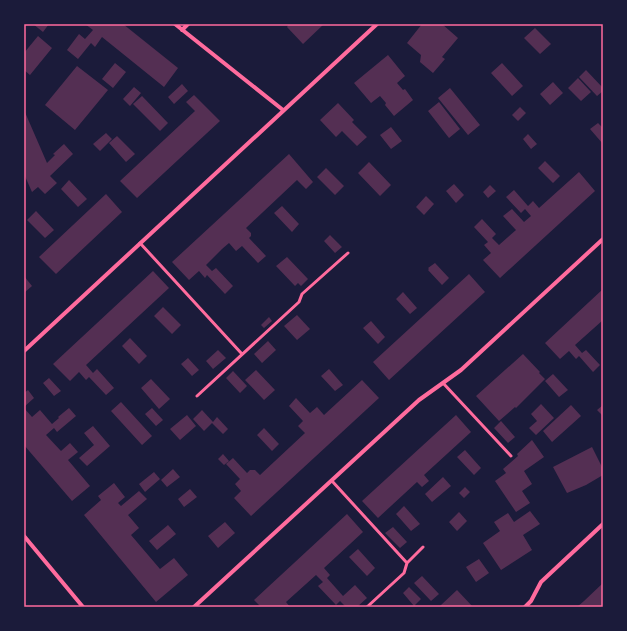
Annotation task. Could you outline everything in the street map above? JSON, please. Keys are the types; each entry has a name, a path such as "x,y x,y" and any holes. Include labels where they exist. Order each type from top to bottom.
{"street":[{"path":"174,24 283,110"},
{"path":"182,30 188,24"},
{"path":"24,350 377,24"},
{"path":"194,607 419,400 461,370 603,239"},
{"path":"525,607 531,601 541,582 603,524"},
{"path":"24,536 83,607"}],"lane":[{"path":"140,243 242,354"},
{"path":"198,396 299,302 302,294 348,253"},
{"path":"442,383 511,456"},
{"path":"332,481 407,562"},
{"path":"367,607 404,573 407,562 423,547"}],"building":[{"path":"33,24 49,24 43,32"},
{"path":"85,24 123,24 178,68 164,87 102,37 95,47 91,43 78,59 67,50 79,34 85,39 93,30"},
{"path":"289,24 324,24 303,44 287,27"},
{"path":"422,24 442,24 458,38 442,57 445,59 433,73 420,62 421,55 407,43"},
{"path":"535,28 551,44 540,54 524,38"},
{"path":"38,36 52,48 30,75 24,70 24,53"},
{"path":"388,55 405,76 397,83 403,90 405,89 413,100 394,116 380,96 371,103 354,83"},
{"path":"115,63 126,72 113,88 102,79"},
{"path":"502,63 523,86 512,96 491,73"},
{"path":"77,66 108,90 75,130 45,105"},
{"path":"586,70 603,88 603,91 597,96 579,77"},
{"path":"578,78 591,92 581,101 568,88"},
{"path":"553,82 563,93 550,105 540,94"},
{"path":"182,84 188,91 174,104 168,97"},
{"path":"134,87 141,93 130,106 123,99"},
{"path":"450,88 480,125 468,135 438,98"},
{"path":"194,95 220,121 137,198 120,181 195,111 186,102"},
{"path":"142,96 168,123 160,131 133,104"},
{"path":"439,102 460,129 449,138 428,111"},
{"path":"338,103 354,120 352,122 367,137 357,146 342,131 336,137 320,120"},
{"path":"520,107 526,113 518,121 512,115"},
{"path":"24,110 47,163 55,155 53,154 64,144 73,154 50,176 57,183 45,194 38,187 32,192 24,174"},
{"path":"598,123 603,128 603,144 590,129"},
{"path":"391,127 402,141 391,149 380,135"},
{"path":"106,133 112,139 100,151 93,144"},
{"path":"528,134 537,144 531,149 523,139"},
{"path":"117,136 135,154 126,162 109,143"},
{"path":"289,154 313,182 306,189 297,180 246,228 251,233 249,238 266,256 258,263 242,246 236,251 229,243 222,249 206,265 212,271 216,268 233,286 225,294 207,275 205,278 199,271 189,280 172,262"},
{"path":"545,161 560,176 553,183 538,168"},
{"path":"369,162 391,185 380,196 358,173"},
{"path":"326,168 344,186 335,195 317,177"},
{"path":"579,172 595,191 500,278 483,260 491,253 484,245 488,242 474,227 482,219 496,234 492,238 499,245 516,230 503,216 512,209 524,222 531,216 525,209 521,213 506,197 514,190 528,206 533,201 539,208"},
{"path":"69,180 87,199 78,207 61,189"},
{"path":"454,184 464,195 456,203 446,191"},
{"path":"490,185 496,191 488,198 483,192"},
{"path":"106,194 122,212 56,274 39,257"},
{"path":"426,196 434,204 424,215 416,207"},
{"path":"282,206 299,224 292,232 274,213"},
{"path":"36,211 54,230 45,238 27,220"},
{"path":"330,235 342,247 335,253 324,241"},
{"path":"287,257 308,279 301,286 298,283 295,286 276,266"},
{"path":"435,263 449,278 442,285 428,270 428,268"},
{"path":"153,271 169,288 86,365 93,373 97,369 114,388 106,395 89,377 86,380 79,372 70,381 53,364"},
{"path":"469,274 485,292 389,380 373,362"},
{"path":"24,276 32,286 24,293"},
{"path":"603,289 603,320 575,345 582,353 586,350 600,365 593,372 579,356 576,359 569,351 560,359 545,343"},
{"path":"403,292 417,308 410,314 396,299"},
{"path":"163,307 181,325 172,334 154,316"},
{"path":"297,315 310,329 297,340 284,326"},
{"path":"269,317 272,321 264,328 261,325"},
{"path":"371,321 385,337 378,344 363,328"},
{"path":"130,338 147,356 139,364 122,346"},
{"path":"268,341 276,350 262,363 254,354"},
{"path":"218,350 226,358 213,369 206,361"},
{"path":"523,354 545,379 516,408 515,407 499,421 476,396"},
{"path":"188,358 199,370 192,376 181,364"},
{"path":"329,369 343,385 335,391 321,376"},
{"path":"256,370 275,390 264,400 245,380"},
{"path":"233,371 247,386 240,393 226,378"},
{"path":"553,374 568,390 559,397 545,381"},
{"path":"49,378 61,391 54,396 43,383"},
{"path":"151,379 170,399 159,409 141,388"},
{"path":"362,380 379,398 251,516 234,498 241,491 235,484 240,479 226,464 233,458 247,473 250,470 255,470 260,475 305,433 298,426 303,421 289,406 296,398 310,413 317,407 324,415"},
{"path":"28,390 34,398 24,407 24,393"},
{"path":"121,402 152,436 142,445 111,411"},
{"path":"541,404 554,418 536,435 529,428 537,421 531,414"},
{"path":"571,405 581,416 552,442 543,431"},
{"path":"603,405 603,416 597,410"},
{"path":"24,408 32,417 40,410 52,424 69,408 76,416 57,432 54,428 46,435 61,451 70,443 78,452 68,460 90,486 72,501 24,445"},
{"path":"152,408 163,420 156,426 145,414"},
{"path":"202,410 213,422 217,417 228,429 223,434 212,423 204,431 193,419"},
{"path":"187,415 196,426 180,440 170,429"},
{"path":"456,415 471,432 424,475 429,481 422,487 417,482 378,518 362,501"},
{"path":"501,421 515,437 508,443 494,428"},
{"path":"93,426 110,446 87,466 79,458 94,445 84,433"},
{"path":"264,428 279,444 272,451 257,435"},
{"path":"532,440 544,457 524,471 532,484 522,491 530,503 516,512 495,481 506,473 503,469 518,456 517,454"},
{"path":"592,447 603,469 603,475 586,485 567,493 553,467"},
{"path":"465,450 481,468 474,475 457,457"},
{"path":"223,454 229,461 224,465 218,459"},
{"path":"173,469 180,477 167,487 161,480"},
{"path":"154,472 160,479 145,492 139,484"},
{"path":"443,477 451,486 432,502 425,494"},
{"path":"114,483 125,497 118,503 121,506 139,491 147,499 128,515 139,528 131,535 160,569 174,558 188,575 156,602 84,515 101,500 98,496"},
{"path":"465,487 470,492 464,498 459,493"},
{"path":"190,489 197,497 184,507 178,499"},
{"path":"404,506 420,524 411,531 396,514"},
{"path":"530,511 540,524 523,535 532,550 501,570 483,543 500,531 494,522 508,513 514,522"},
{"path":"459,512 467,521 457,531 449,522"},
{"path":"347,514 363,532 324,568 330,575 327,578 343,596 355,585 367,598 357,607 346,607 340,601 336,605 318,586 323,582 316,575 286,602 290,607 261,607 254,600"},
{"path":"225,522 235,533 218,548 208,536"},
{"path":"168,525 176,534 157,550 149,541"},
{"path":"393,527 407,542 400,548 385,533"},
{"path":"358,549 375,568 367,576 349,557"},
{"path":"479,559 489,573 476,582 466,567"},
{"path":"422,576 439,594 431,601 414,583"},
{"path":"603,583 603,607 577,607 584,601"},
{"path":"409,587 421,599 414,606 403,593"},
{"path":"457,590 473,607 439,607 441,605"}]}
